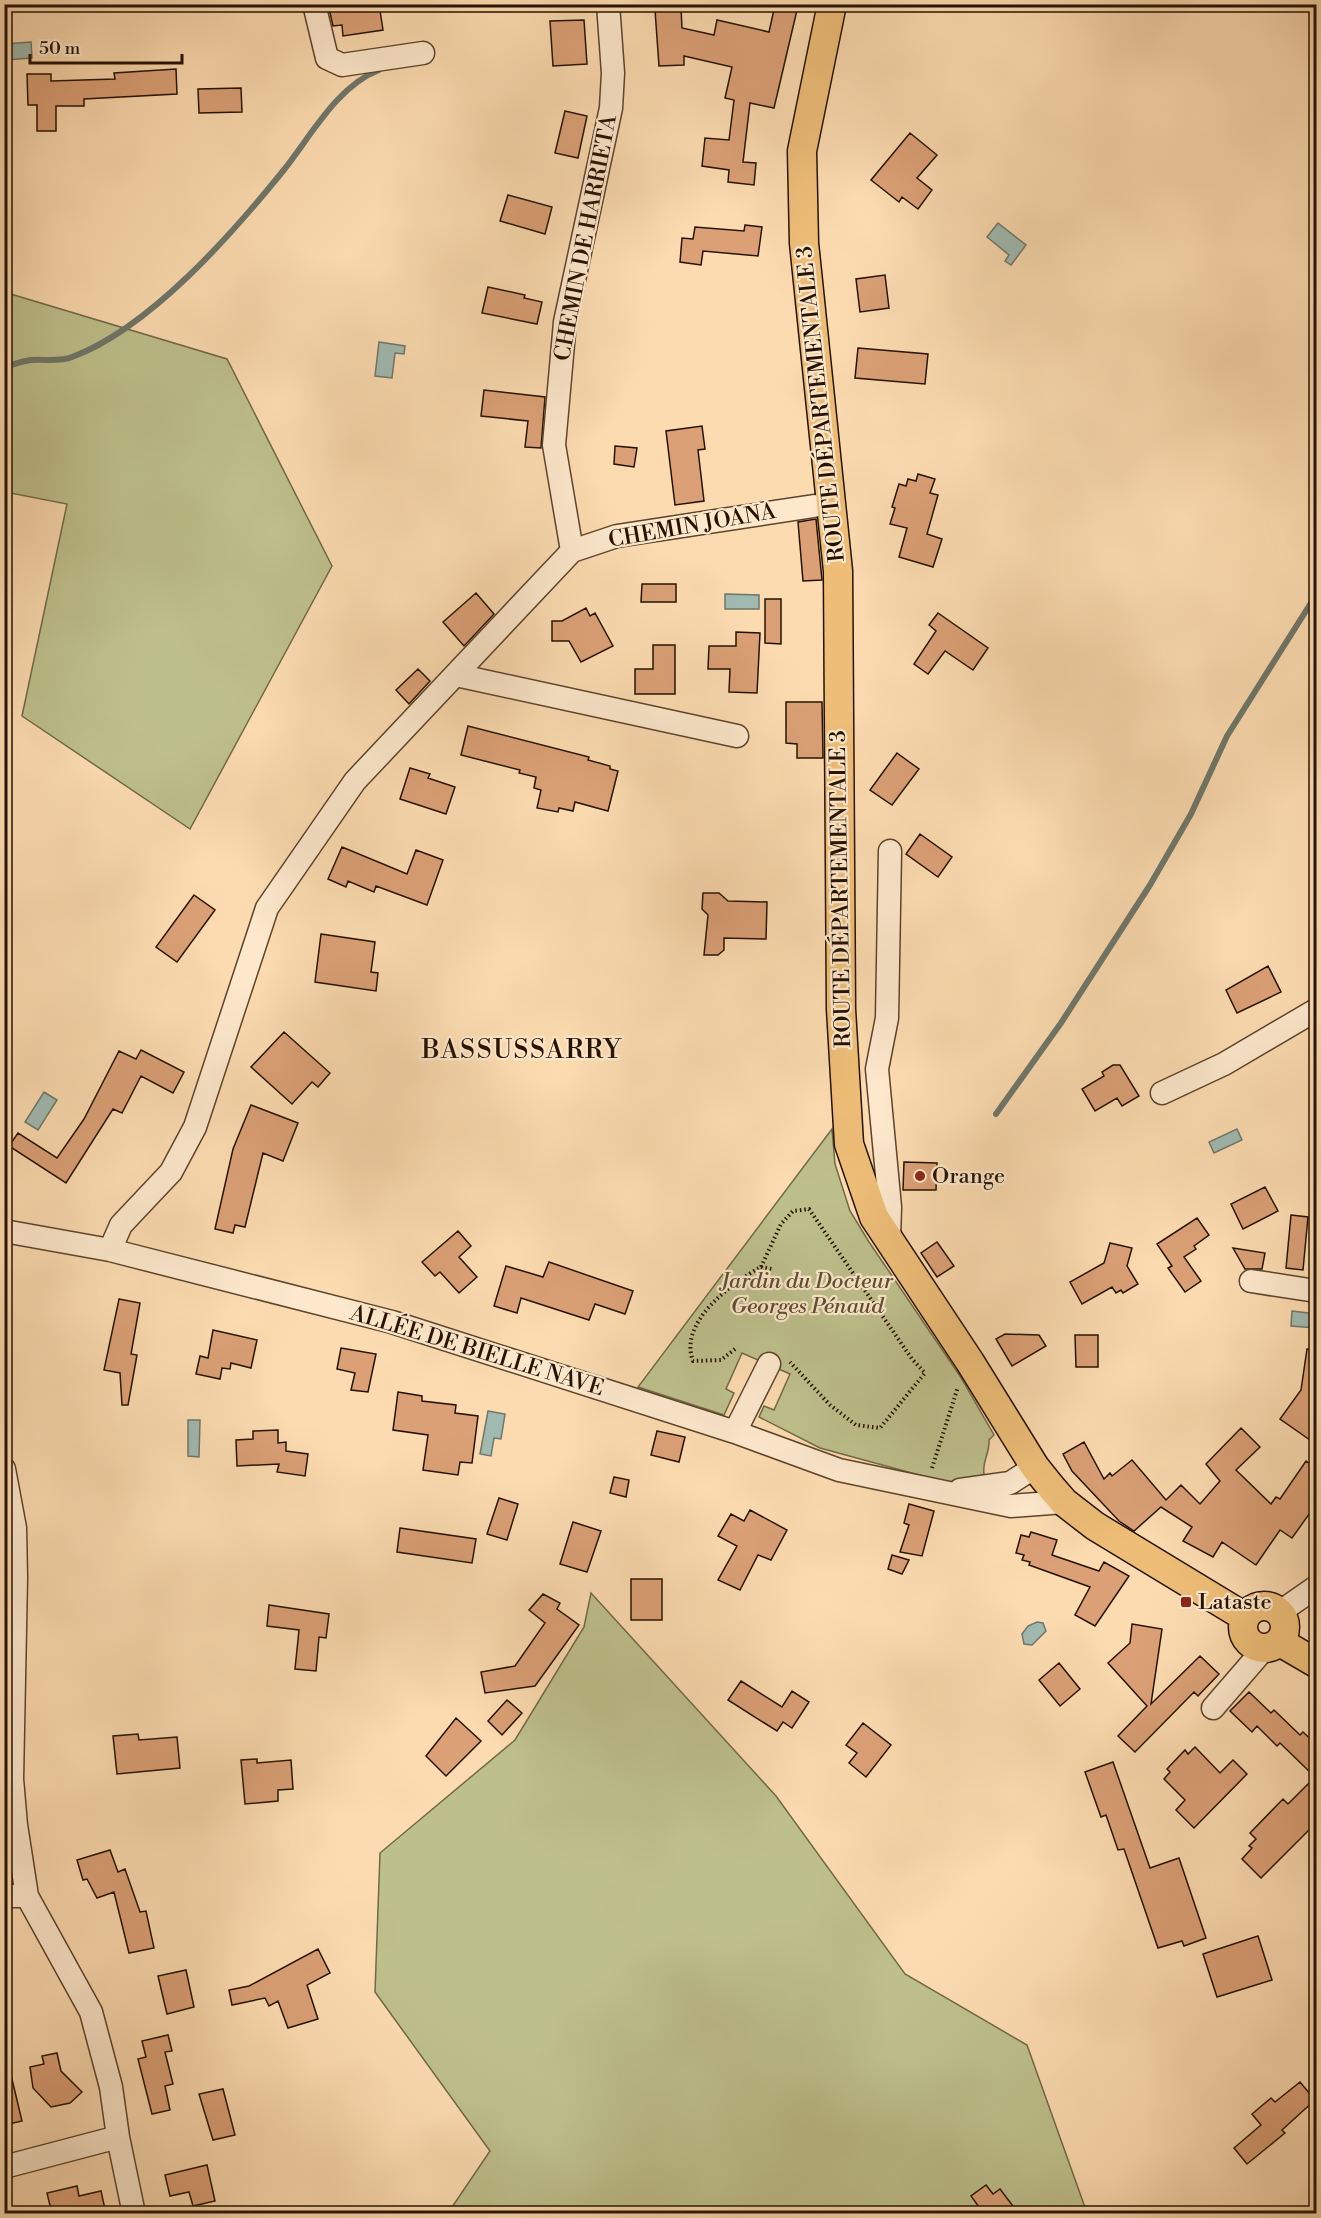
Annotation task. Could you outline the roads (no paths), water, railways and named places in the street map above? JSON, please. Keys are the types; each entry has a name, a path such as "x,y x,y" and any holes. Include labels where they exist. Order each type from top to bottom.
{"main road":[{"name":"ROUTE DÉPARTEMENTALE 3","path":"832,4 802,151 804,243 838,571 841,1009 849,1144 874,1216 970,1362 1035,1467 1064,1502 1095,1526 1245,1617"},
{"path":"1272,1645 1286,1625 1280,1612 1264,1605 1253,1609 1245,1617 1243,1628 1246,1638 1254,1646 1272,1645 1317,1663"}],"street":[{"path":"314,4 327,58 342,64 423,53"},
{"name":"CHEMIN DE HARRIETA","path":"572,551 554,445 566,322 611,108 613,73 608,4"},
{"name":"CHEMIN JOANA","path":"572,551 617,536 814,506"},
{"path":"110,1250 121,1225 171,1172 195,1126 267,908 355,781 572,551"},
{"path":"456,675 737,736"},
{"path":"889,1240 890,1207 877,1069 886,1018 890,850"},
{"path":"1162,1093 1224,1064 1317,1010"},
{"name":"ALLÉE DE BIELLE NAVE","path":"4,1231 110,1250 392,1322 735,1432 839,1470 1011,1506 1064,1502"},
{"path":"1251,1281 1317,1291"},
{"path":"735,1432 776,1360"},
{"name":"ALLÉE DE BIELLE NAVE","path":"944,1492 1010,1482 1035,1467"},
{"path":"4,1469 15,1528 10,1569 12,1779 16,1825 27,1896 91,2012 111,2087 118,2137 134,2214"},
{"path":"1280,1612 1317,1587"},
{"path":"1213,1708 1272,1645"},
{"path":"4,1896 27,1896"},
{"path":"4,2167 118,2137"}],"water":[{"path":"31,42 32,58 5,60 5,44"},
{"path":"998,223 1026,245 1011,265 1005,261 1009,255 987,237"},
{"path":"379,342 405,346 404,354 395,353 392,378 375,376"},
{"path":"725,594 759,595 759,609 725,609"},
{"path":"44,1092 57,1100 38,1130 25,1122"},
{"path":"1237,1129 1242,1140 1214,1153 1209,1142"},
{"path":"1292,1311 1316,1314 1316,1328 1291,1326"},
{"path":"488,1411 505,1414 501,1439 494,1438 491,1456 480,1454"},
{"path":"188,1420 200,1420 199,1457 188,1456"},
{"path":"1037,1622 1043,1623 1046,1631 1032,1645 1024,1644 1022,1634 1028,1626"}],"waterway":[{"path":"4,367 31,360 67,359 101,343 131,325 188,277 239,223 338,100 364,77 379,70"},
{"path":"996,1114 1061,1023 1150,885 1191,814 1227,736 1316,595"}],"place":[{"name":"Orange","path":"920,1176"},
{"name":"Lataste","path":"1186,1602"}],"district":[{"name":"BASSUSSARRY","path":"522,1050"}],"park label":[{"name":"Jardin du Docteur Georges Pénaud","path":"807,1294"}]}
